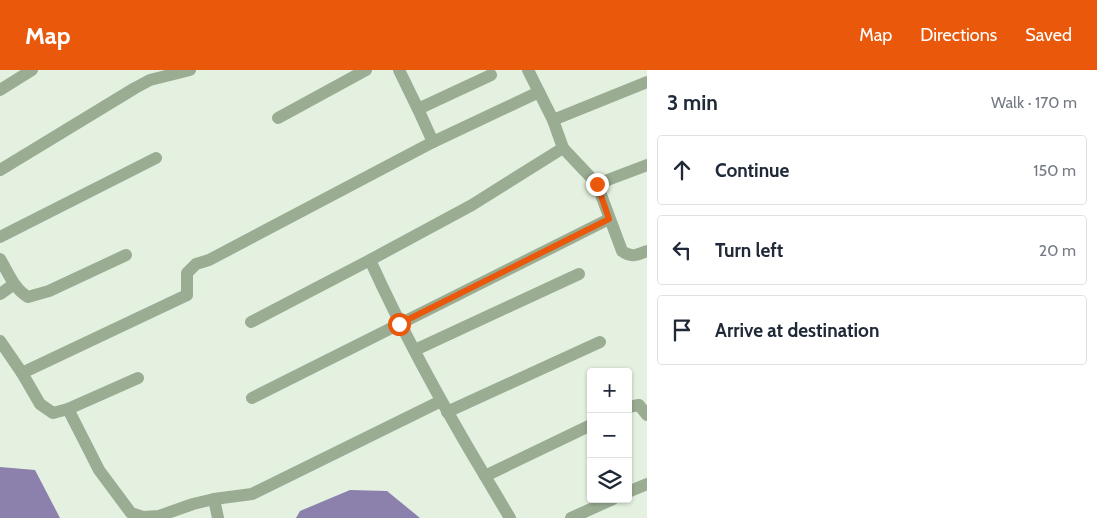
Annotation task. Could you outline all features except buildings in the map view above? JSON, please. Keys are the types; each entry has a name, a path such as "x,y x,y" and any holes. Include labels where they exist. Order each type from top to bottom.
{"street":[{"path":"0,90 32,70"},
{"path":"0,170 150,80 190,70"},
{"path":"278,118 366,70"},
{"path":"399,70 433,142"},
{"path":"528,70 553,120 563,148 597,184 622,251 627,255 635,256 647,251"},
{"path":"418,109 491,75"},
{"path":"553,120 647,82"},
{"path":"22,373 187,295 187,273 196,264 209,260 433,142 539,92"},
{"path":"251,322 472,205 563,148"},
{"path":"0,237 156,158"},
{"path":"597,184 647,164"},
{"path":"252,398 609,219"},
{"path":"0,259 14,284 28,297 37,296 126,255"},
{"path":"370,260 399,324 444,407 510,518"},
{"path":"414,350 578,274"},
{"path":"0,294 14,284"},
{"path":"0,341 40,404 53,413 68,409 138,378"},
{"path":"68,409 99,470 131,513 143,517 159,516 214,499 252,494 444,407 600,342"},
{"path":"632,406 639,405 647,415"},
{"path":"485,476 587,427"},
{"path":"632,490 647,484"},
{"path":"214,499 218,518"},
{"path":"571,518 604,503"}],"shaded area":[{"path":"0,467 35,470 60,518 0,518"},
{"path":"350,490 387,491 420,518 296,518 300,511"}],"route":[{"path":"399,324 609,219 597,184"}]}
